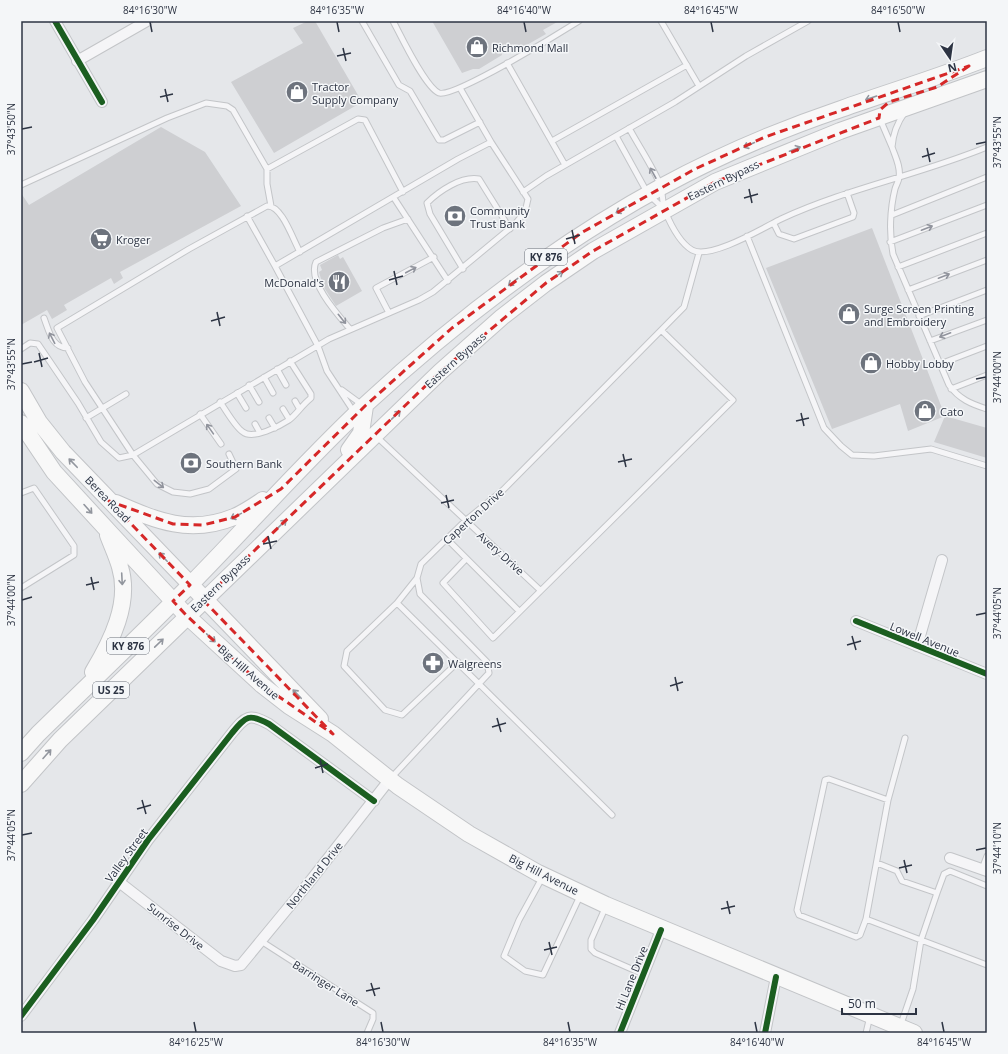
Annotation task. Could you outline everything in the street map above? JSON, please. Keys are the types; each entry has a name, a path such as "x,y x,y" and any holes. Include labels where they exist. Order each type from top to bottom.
{"main road":[{"name":"Eastern Bypass","path":"21,753 82,690 190,585 282,489 365,406 452,328 537,264 581,233 695,169 765,138 837,110 968,66 987,58"},
{"path":"879,118 880,110 889,102 937,87 968,66"},
{"name":"Eastern Bypass","path":"22,780 60,740 203,600 440,372 502,317 546,283 593,250 715,182 765,160 840,131 909,108 987,79"},
{"name":"Berea Road","path":"21,392 39,422 63,452 203,600"},
{"path":"315,492 356,443 363,425 365,406"},
{"name":"Berea Road","path":"21,423 54,472 173,601"},
{"path":"109,500 160,522 187,526 203,525 235,517 282,489"},
{"path":"82,690 109,645 117,622 122,596 121,568 106,529"},
{"name":"Big Hill Avenue","path":"203,600 299,696 332,734"},
{"name":"Big Hill Avenue","path":"173,601 187,616 262,685 289,706 332,734 390,779 469,834 544,876 661,930 906,1031"}],"street":[{"path":"54,21 102,102"},
{"path":"77,61 147,21"},
{"path":"917,646 942,560"},
{"name":"Lowell Avenue","path":"856,621 987,674"},
{"name":"Valley Street","path":"21,1016 55,973 148,840 244,719 256,717 269,724 374,801"},
{"name":"Northland Drive","path":"235,966 245,961 390,779"},
{"path":"950,858 985,870"},
{"name":"Sunrise Drive","path":"119,882 214,956 228,965 235,966"},
{"name":"Hi Lane Drive","path":"620,1033 661,930"},
{"path":"765,1033 776,977"}],"lane":[{"path":"362,21 399,85 410,91 439,140 444,140 480,122"},
{"path":"393,21 423,76 438,93 446,94 507,63 579,21"},
{"path":"661,21 699,86"},
{"path":"523,192 746,56 808,21"},
{"path":"507,63 565,165"},
{"path":"552,141 686,65"},
{"path":"21,349 30,343 38,344 101,442 119,458 133,455 290,361 350,329 419,300 448,281 510,229 528,207 528,199 491,142 460,88"},
{"path":"21,185 167,118 206,104 227,106 234,110 267,168 267,184 271,206 281,215 300,252"},
{"path":"892,147 893,135 899,121 909,108"},
{"path":"879,118 892,147 899,168 899,178 895,187 890,242 898,267 951,389 962,399 987,409"},
{"path":"267,168 358,119 365,120 403,192"},
{"path":"629,128 654,191 664,210 682,240 692,250 699,253 717,250 847,193 930,168 987,147"},
{"path":"616,136 654,191 664,210"},
{"path":"275,266 394,198 458,159 491,142"},
{"path":"892,214 987,177"},
{"path":"463,269 430,214 427,203 435,195 457,183 474,178 479,179 510,229"},
{"path":"774,224 779,234 790,239 794,239 853,217 854,213 847,193"},
{"path":"394,198 434,257 448,281"},
{"path":"890,242 987,205"},
{"path":"229,454 236,469 209,489 190,494 173,492 157,484 133,455 102,407 86,382 57,328 247,216 271,206"},
{"path":"247,216 318,346 327,370 340,388 352,409 353,418"},
{"path":"350,329 333,309 314,273 316,262 382,228 408,219"},
{"path":"898,267 987,233"},
{"path":"747,236 824,428 841,446 852,455 874,456 930,449 987,466"},
{"name":"Caperton Drive","path":"458,662 402,715 385,710 344,666 347,651 397,603 417,578 421,564 465,521 503,490 662,331 684,307 699,253"},
{"path":"389,313 376,288 434,257"},
{"path":"908,290 987,260"},
{"path":"919,316 987,290"},
{"path":"44,318 54,343 62,348 68,348"},
{"path":"930,341 987,320"},
{"path":"466,559 443,583 493,638 733,400 662,331"},
{"path":"940,364 987,346"},
{"path":"220,402 243,433 251,435 275,428 289,419 311,398 311,394 290,361"},
{"path":"277,369 286,385"},
{"path":"951,389 987,376"},
{"path":"264,377 273,393"},
{"path":"249,386 259,402"},
{"path":"340,388 365,406"},
{"path":"237,393 246,408"},
{"path":"86,418 102,407 126,394"},
{"path":"295,401 299,408"},
{"path":"283,409 289,419"},
{"path":"200,414 221,444"},
{"path":"269,418 275,428"},
{"path":"255,424 260,433"},
{"name":"Avery Drive","path":"375,435 465,521 525,574 540,590"},
{"path":"21,493 34,488 74,546 74,555 21,588"},
{"path":"446,539 519,611"},
{"path":"390,779 488,673 487,662 420,594 417,578"},
{"path":"397,603 612,815"},
{"path":"888,800 829,779 825,780 797,910 799,915 856,937 860,936 866,919 888,800 905,738"},
{"path":"985,870 987,856"},
{"path":"877,863 897,871 902,881 937,893"},
{"path":"906,1031 921,940 944,874 950,871 987,886"},
{"path":"544,876 519,920 504,956 526,971 543,975 582,894"},
{"path":"606,905 590,945 595,953 643,974"},
{"path":"866,919 987,964"},
{"name":"Barringer Lane","path":"261,941 373,1013 373,1019 367,1033"},
{"path":"866,1033 871,1016"}],"highlighted area":[{"path":"969,66 937,87 889,102 880,110 879,118 715,182 593,251 546,283 440,372 203,600 333,734 262,685 187,616 173,601 190,585 109,501 173,524 203,525 235,517 281,489 365,406 452,328 581,233 695,169 765,137"}],"building":[{"name":"Tractor Supply Company","path":"308,21 315,21 362,102 274,153 231,82 303,43 293,28"},
{"name":"Richmond Mall","path":"432,21 559,21 543,30 546,34 518,50 513,44 501,51 502,55 479,69 473,69 462,73"},
{"name":"Kroger","path":"161,127 205,152 241,206 120,272 123,278 114,284 111,278 64,305 67,310 52,319 47,310 21,325 21,193 29,205"},
{"path":"872,228 945,416 908,431 900,404 832,429 766,268"},
{"name":"McDonald's","path":"338,255 340,259 343,257 362,291 336,306 323,286 319,272 322,270 320,265"},
{"path":"945,416 987,428 987,458 934,442"}],"cycle path":[{"path":"55,21 102,102"},
{"path":"856,621 987,674"},
{"path":"21,1016 93,920 148,840 232,733 248,718 257,718 269,724 374,801"},
{"path":"620,1033 661,930"},
{"path":"765,1033 776,977"}],"place":[{"name":"Richmond Mall","path":"477,47"},
{"name":"Tractor Supply Company","path":"297,92"},
{"name":"Community Trust Bank","path":"455,216"},
{"name":"Kroger","path":"101,239"},
{"name":"McDonald's","path":"339,282"},
{"name":"Surge Screen Printing and Embroidery","path":"849,314"},
{"name":"Hobby Lobby","path":"871,363"},
{"name":"Cato","path":"925,411"},
{"name":"Southern Bank","path":"191,463"},
{"name":"Walgreens","path":"433,663"}]}
